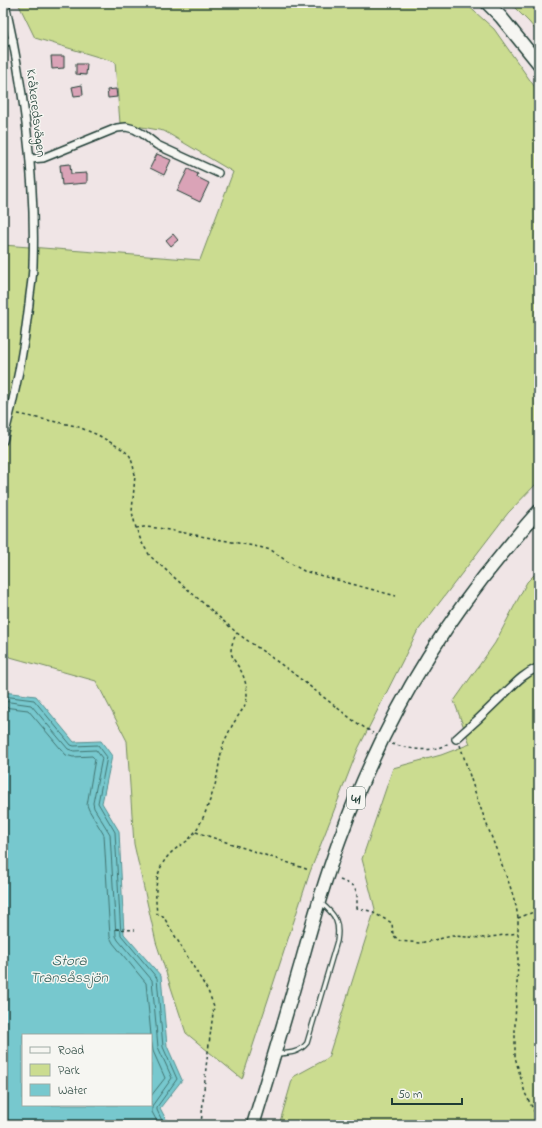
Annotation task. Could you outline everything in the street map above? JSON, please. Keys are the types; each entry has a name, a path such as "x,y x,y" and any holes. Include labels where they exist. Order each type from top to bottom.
{"main road":[{"path":"487,3 506,22 539,64"},
{"name":"41","path":"253,1125 319,901 339,842 382,738 414,680 445,630 485,574 539,511"}],"street":[{"name":"Kråkeredsvägen","path":"3,441 11,413 26,336 33,266 33,197 30,159 20,74 5,3"},
{"path":"3,43 13,40"},
{"path":"30,159 43,158 117,128 126,127 134,129 157,145 218,173"},
{"path":"456,739 496,702 517,680 539,667"}],"lane":[{"path":"274,1054 296,1052 303,1048 307,1043 338,941 339,931 337,923 328,908 319,901"}],"path":[{"path":"11,413 76,426 98,435 122,449 130,456 133,465 134,486 132,512 142,543 150,556 237,632 289,670 354,721 391,744 421,750 445,746"},
{"path":"136,528 158,528 271,550 304,571 396,596"},
{"path":"201,1125 206,1067 214,1006 208,990 163,916 157,914 155,894 157,878 162,864 168,856 187,841 195,832 207,808 215,785 219,759 225,741 235,721 246,705 247,695 245,681 231,651 232,643 237,632"},
{"path":"456,739 460,744 478,801 516,906 518,918 518,964 515,1058 525,1093 539,1121"},
{"path":"195,832 309,870"},
{"path":"340,880 354,886 357,893 357,908 370,911 392,923 394,935 400,941 420,942 452,936 484,938 518,933"},
{"path":"518,918 539,910"},
{"path":"116,929 135,930"}],"green space":[{"path":"18,3 465,3 494,29 539,93 539,481 508,513 417,632 358,749 310,872 242,1079 186,1033 156,942 134,844 127,741 96,681 3,655 3,245 200,260 233,172 164,131 120,123 115,62 35,38"},
{"path":"510,3 539,3 539,34 529,22"},
{"path":"539,570 539,1125 279,1125 293,1077 328,1058 375,909 362,859 393,768 441,755 470,744 454,701 495,643 527,582"}],"water":[{"name":"Stora Transåssjön","path":"3,692 36,696 74,742 101,741 112,756 102,803 119,831 124,934 161,976 167,1046 182,1080 160,1108 169,1125 3,1125"}],"building":[{"path":"51,56 64,56 64,68 52,69"},
{"path":"76,64 87,64 86,75 76,74"},
{"path":"82,85 83,95 74,96 72,87"},
{"path":"116,89 117,97 108,98 107,90"},
{"path":"157,154 171,160 164,175 150,168"},
{"path":"70,164 71,174 87,173 87,183 62,185 60,165"},
{"path":"188,169 198,174 197,177 209,183 200,202 177,191"},
{"path":"173,234 178,240 171,246 166,240"}]}
